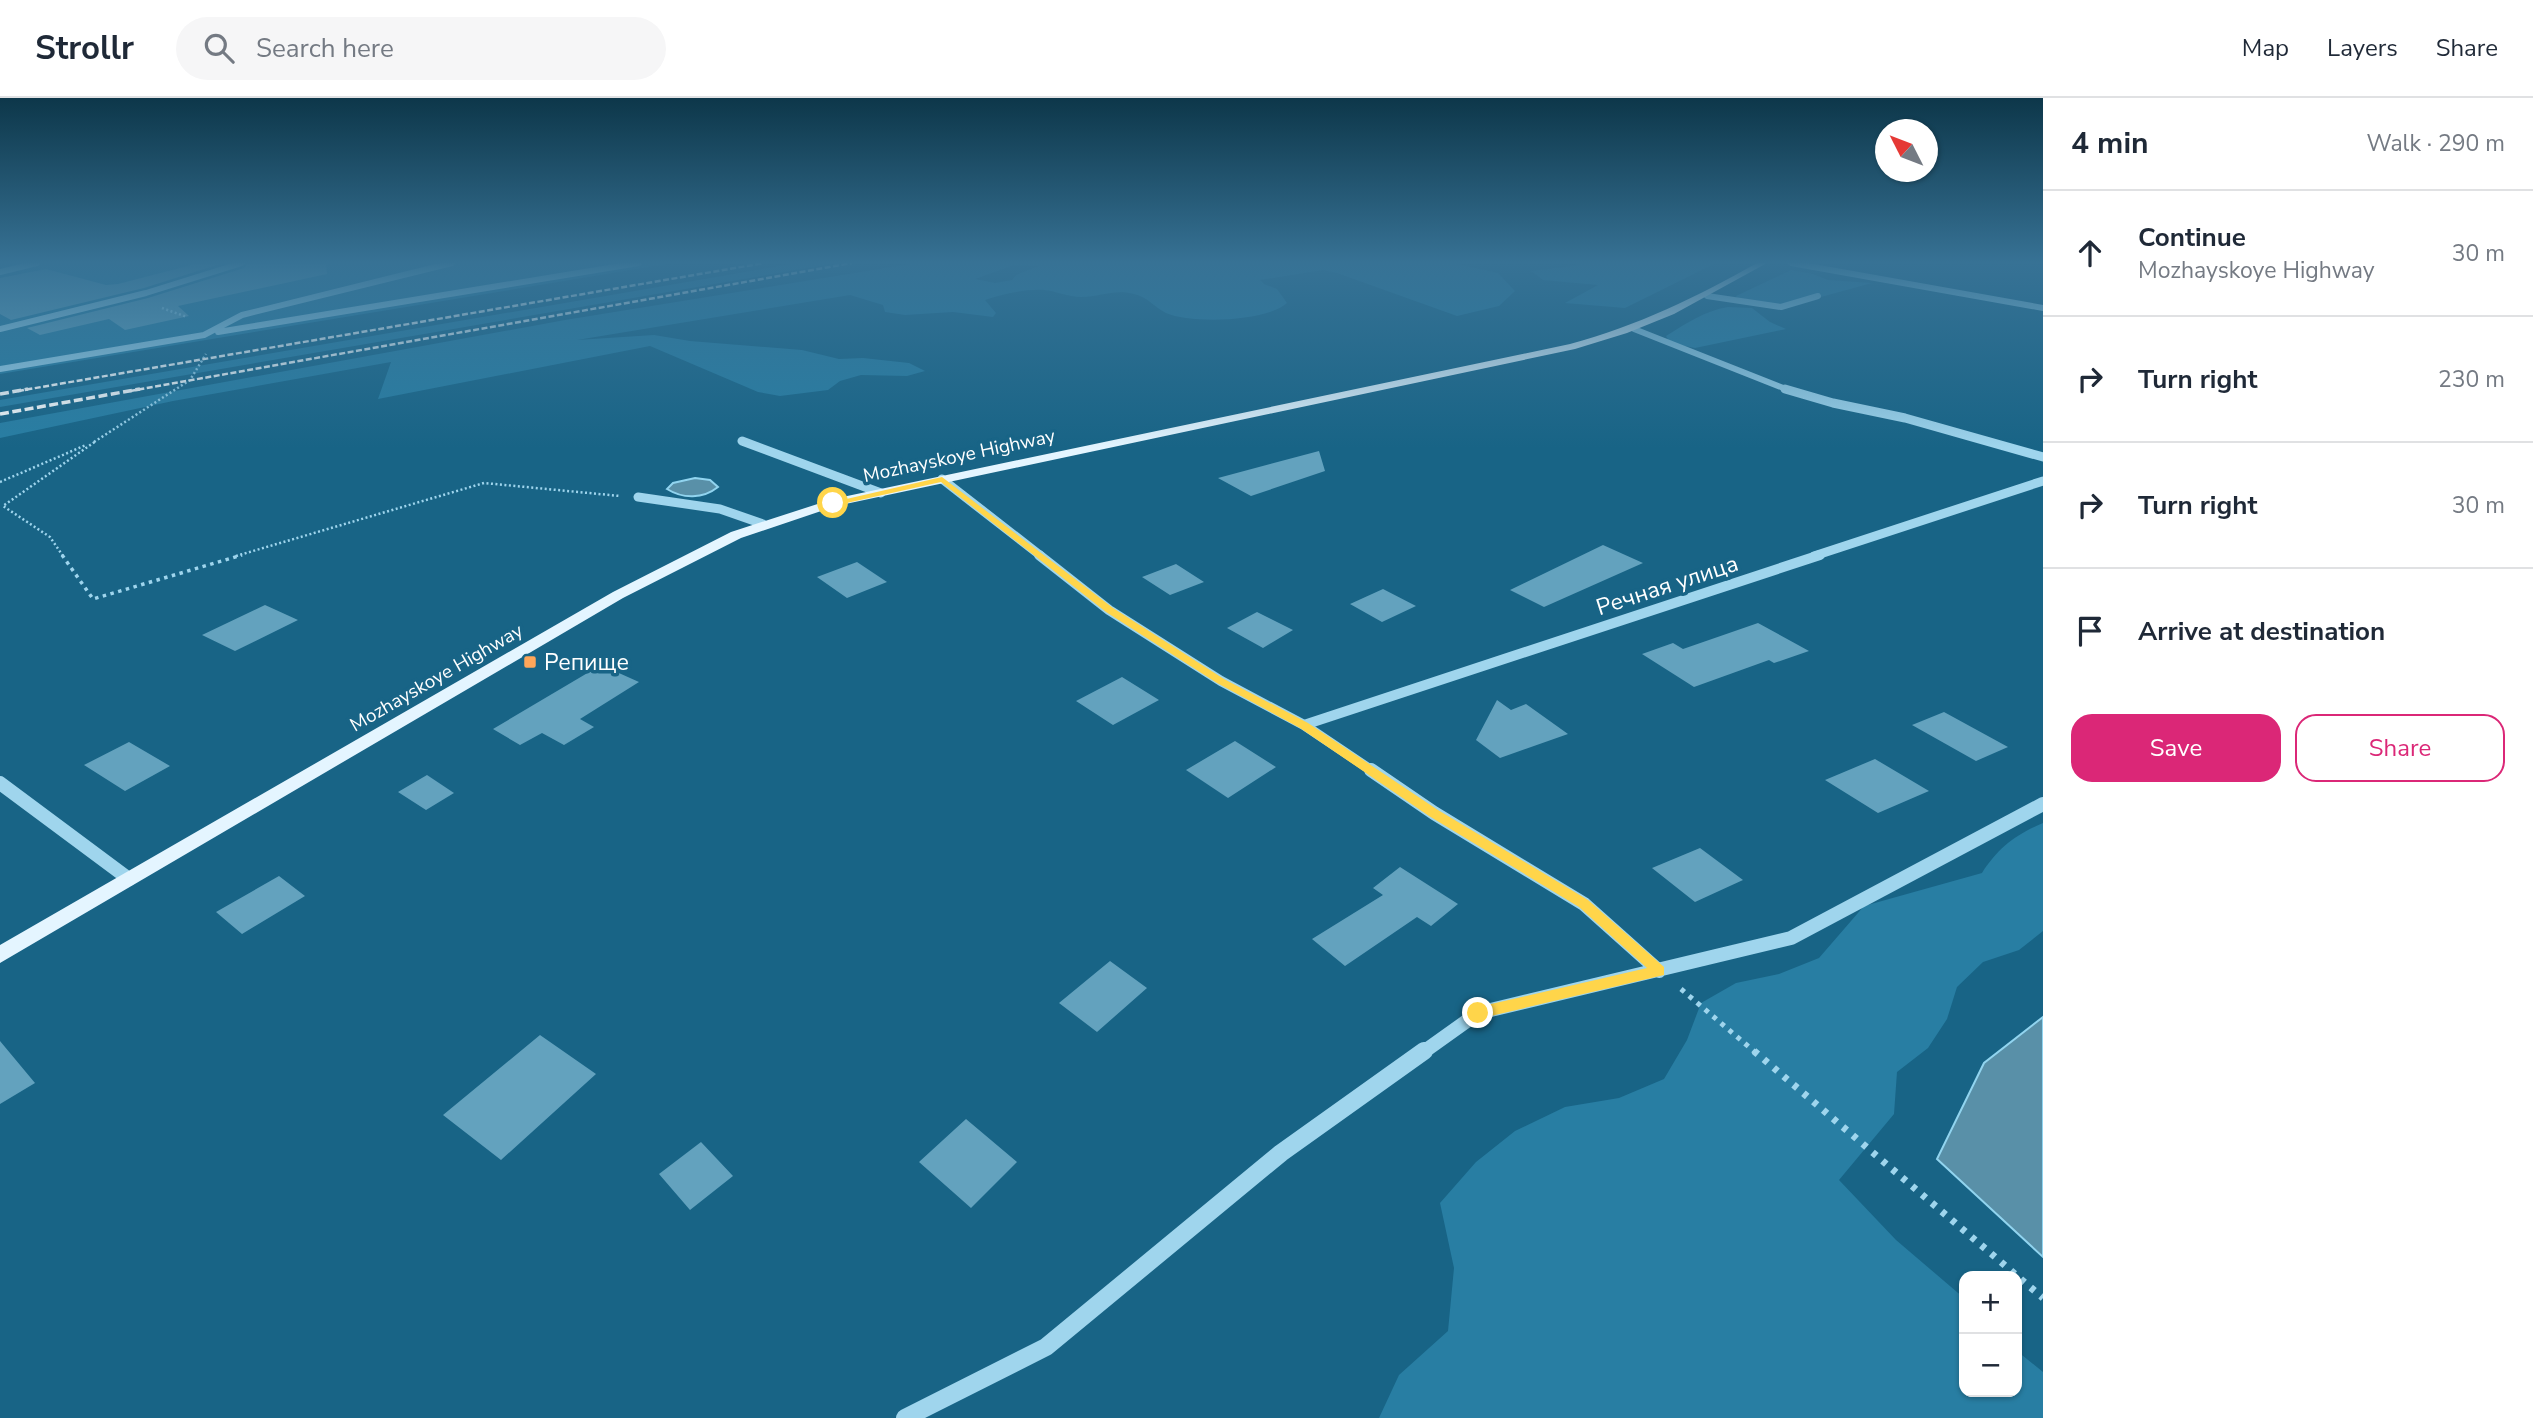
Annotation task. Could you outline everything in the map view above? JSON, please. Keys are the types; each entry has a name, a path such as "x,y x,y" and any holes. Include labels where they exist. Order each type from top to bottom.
{"main road":[{"name":"Mozhayskoye Highway","path":"0,955 618,595 708,548 762,524 833,503 942,479 1533,356 1644,325"}],"street":[{"path":"0,329 18,325"},
{"path":"204,335 224,325"},
{"path":"0,369 267,325"},
{"path":"1634,329 1771,385 1833,403 1905,418 2043,457"},
{"path":"742,441 881,493"},
{"path":"942,479 1110,610 1221,681 1304,725 1434,813 1584,904 1659,971"},
{"name":"Речная улица","path":"1304,725 2043,481"},
{"path":"0,783 129,879"},
{"path":"905,1418 1045,1347 1281,1153 1478,1013 1791,938 2043,804"}],"lane":[{"path":"638,497 720,509 762,524"}],"path":[{"path":"208,325 218,328"},
{"path":"204,335 206,358 190,380 3,506 50,537 93,600 484,483 638,497"},
{"path":"0,482 96,441"},
{"path":"1659,971 2043,1298"}],"shaded area":[{"path":"0,325 300,325 0,374"},
{"path":"439,325 478,325 0,407 0,400"},
{"path":"540,325 670,325 577,340 654,335 690,341 802,350 839,359 863,358 909,363 925,371 907,376 861,375 840,381 828,390 780,396 758,392 650,346 378,399 391,362 173,401 0,438 0,423"},
{"path":"1685,325 1776,325 1786,329 1695,348 1670,343 1666,336"},
{"path":"695,478 710,480 718,487 699,496 680,495 667,489 673,483"},
{"path":"2043,823 2043,931 2019,950 1983,962 1957,987 1947,1019 1928,1048 1897,1072 1894,1114 1839,1180 1896,1240 1959,1294 1959,1397 2022,1397 2022,1355 2043,1372 2043,1418 1379,1418 1399,1375 1448,1331 1454,1268 1440,1203 1476,1162 1515,1131 1565,1107 1619,1098 1664,1079 1687,1040 1701,1003 1736,983 1779,974 1819,958 1864,906 1982,873 1994,856 2024,832"},
{"path":"2043,1017 2043,1257 1937,1159 1984,1063"}],"building":[{"path":"41,325 85,325 40,335 27,328"},
{"path":"117,325 150,325 125,330"},
{"path":"1319,451 1325,471 1251,496 1218,478"},
{"path":"1603,545 1643,563 1544,607 1510,590"},
{"path":"857,562 887,582 847,598 817,577"},
{"path":"1176,564 1204,582 1170,595 1142,577"},
{"path":"1383,589 1416,606 1382,622 1350,604"},
{"path":"265,605 298,620 235,651 202,635"},
{"path":"1257,612 1293,630 1263,648 1227,628"},
{"path":"1758,623 1809,651 1774,663 1769,660 1694,687 1642,654 1673,643 1683,649"},
{"path":"601,665 639,682 580,719 594,727 564,745 542,733 520,745 493,729"},
{"path":"1122,677 1159,700 1113,725 1076,701"},
{"path":"1497,700 1511,710 1526,704 1568,734 1500,758 1476,740"},
{"path":"1944,712 2008,747 1976,761 1912,725"},
{"path":"1235,741 1276,767 1228,798 1186,770"},
{"path":"129,742 170,766 125,791 84,765"},
{"path":"1875,759 1929,791 1878,813 1825,780"},
{"path":"427,775 454,793 426,810 398,792"},
{"path":"1700,848 1743,880 1695,902 1652,868"},
{"path":"1400,867 1458,904 1431,926 1417,917 1345,966 1312,939 1383,895 1373,888"},
{"path":"279,876 305,896 242,934 216,912"},
{"path":"1110,961 1147,988 1097,1032 1059,1003"},
{"path":"540,1035 596,1074 501,1160 443,1115"},
{"path":"0,1041 35,1083 0,1104"},
{"path":"966,1119 1017,1162 971,1208 919,1162"},
{"path":"701,1142 733,1176 690,1210 659,1174"}],"railway":[{"path":"18,391 405,325"},
{"path":"130,391 505,325"},
{"path":"0,394 28,389"},
{"path":"0,414 140,389"}],"place":[{"name":"Репище","path":"530,662"}],"route":[{"path":"833,503 942,479 1110,610 1221,681 1304,725 1434,813 1584,904 1659,971 1478,1013"}]}
